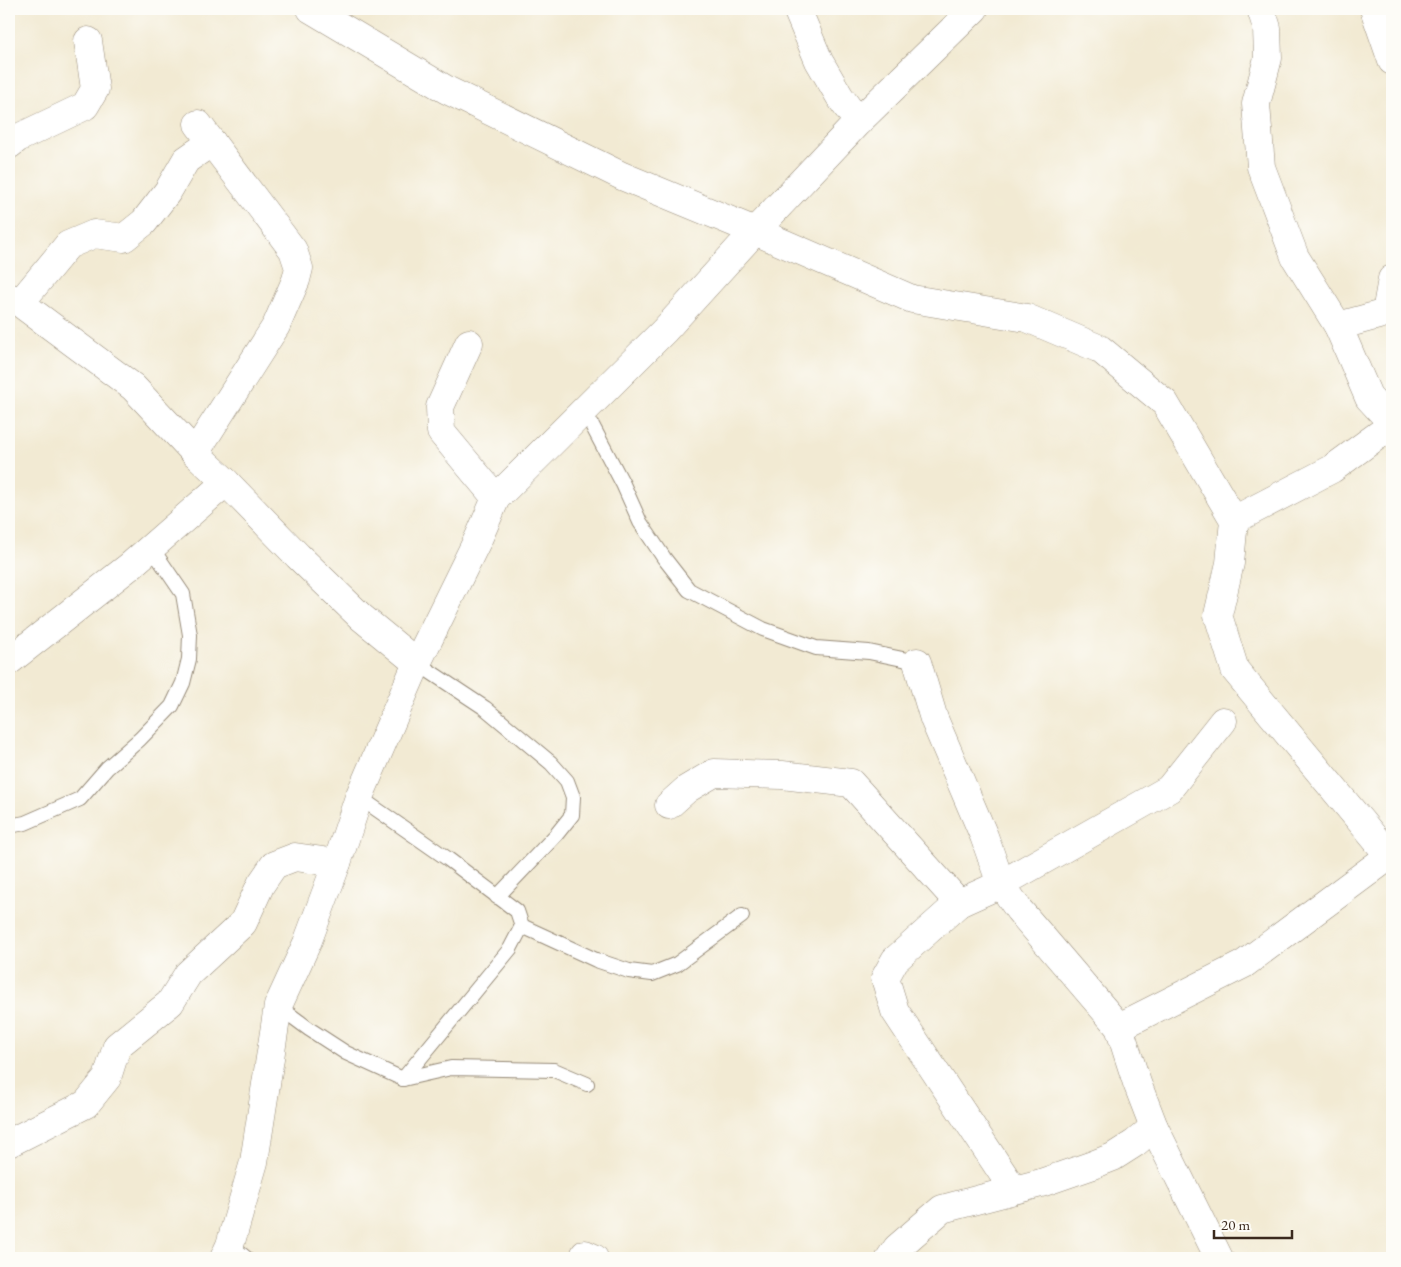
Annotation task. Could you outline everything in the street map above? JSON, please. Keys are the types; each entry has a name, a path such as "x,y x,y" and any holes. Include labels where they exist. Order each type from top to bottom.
{"street":[{"path":"311,9 456,94 622,176 912,299 1027,318 1100,349 1165,403 1234,520 1230,563 1218,614 1235,670 1391,856 1244,964 1120,1027"},
{"path":"797,9 819,61 840,97 858,122"},
{"path":"233,1254 254,1162 278,1006 307,943 360,797 417,663 479,537 496,498 664,332 755,231 858,122 974,9"},
{"path":"1234,520 1332,469 1392,424 1369,398 1338,326 1295,257 1261,167 1256,104 1268,58 1267,28 1261,9"},
{"path":"1374,9 1392,61"},
{"path":"9,145 18,138 85,106 95,89 88,41"},
{"path":"195,453 276,326 296,280 299,268 293,250 205,133 186,160 168,192 144,222 124,238 94,234 68,245 15,300 133,388 195,453 305,563 361,616 417,663"},
{"path":"1338,326 1386,313 1392,279"},
{"path":"469,343 440,407 441,432 496,498"},
{"path":"9,662 151,548 226,482"},
{"path":"917,662 934,719 984,836 1001,884 1019,910 1120,1027 1137,1083 1154,1127 1219,1258"},
{"path":"1013,1189 895,1011 885,978 895,960 959,903 1001,884 1169,789 1223,721"},
{"path":"670,805 687,789 714,773 782,775 851,783 959,903"},
{"path":"9,1143 86,1104 107,1078 117,1046 170,1003 188,974 243,923 261,884 274,866 294,857 337,863"},
{"path":"890,1258 897,1248 942,1209 1041,1183 1098,1163 1135,1143 1154,1127"},
{"path":"584,1258 585,1254 594,1258"}],"lane":[{"path":"584,410 623,484 640,522 664,558 689,590 763,630 816,648 868,652 917,662"},
{"path":"9,826 24,823 80,799 107,768 140,739 172,706 183,683 189,659 190,635 183,594 151,548"},
{"path":"417,663 485,708 550,763 567,781 574,797 572,815 556,835 497,897"},
{"path":"360,797 448,859 517,911 522,926 510,949 403,1079"},
{"path":"522,926 596,960 629,971 652,974 678,964 742,916"},
{"path":"278,1006 346,1053 403,1079 451,1068 554,1070 587,1084"}]}
